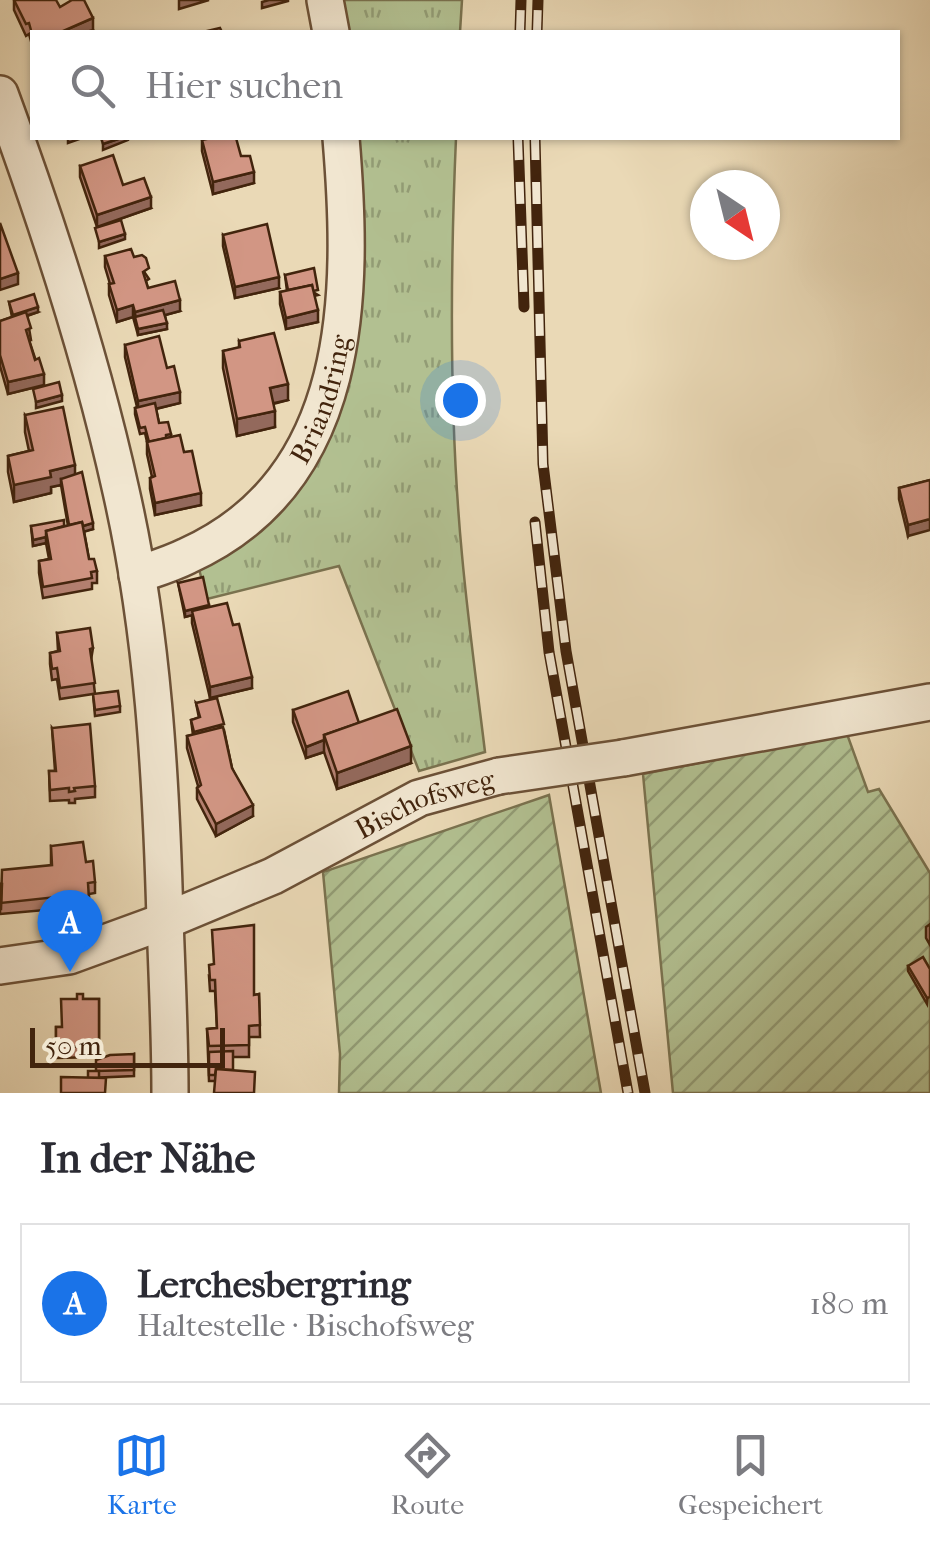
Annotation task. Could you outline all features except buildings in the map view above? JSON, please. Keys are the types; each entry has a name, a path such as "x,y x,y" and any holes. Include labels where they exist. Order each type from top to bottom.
{"street":[{"path":"325,0 332,30"},
{"path":"0,94 40,201 85,343 122,493 137,574 152,678 162,800 170,1093"},
{"name":"Briandring","path":"137,574 189,556 231,530 270,497 302,453 329,391 345,311 348,229 341,140"},
{"name":"Bischofsweg","path":"0,966 69,956 165,921 273,876 419,798 498,776 623,758 930,702"}],"green space":[{"path":"340,0 462,0 460,30 346,30"},
{"path":"357,140 456,140 452,294 455,451 464,580 485,752 419,771 339,566 207,599 199,569 303,473"},
{"path":"847,734 868,792 879,789 930,873 930,1093 673,1093 643,774"},
{"path":"549,795 601,1093 339,1093 340,1054 323,872"}],"railway":[{"path":"520,30 521,0"},
{"path":"537,30 538,0"},
{"path":"518,140 524,307"},
{"path":"535,140 543,464 566,651 645,1093"},
{"path":"535,522 549,652 628,1093"}],"place":[{"name":"Lerchesbergring","path":"70,972"}]}
